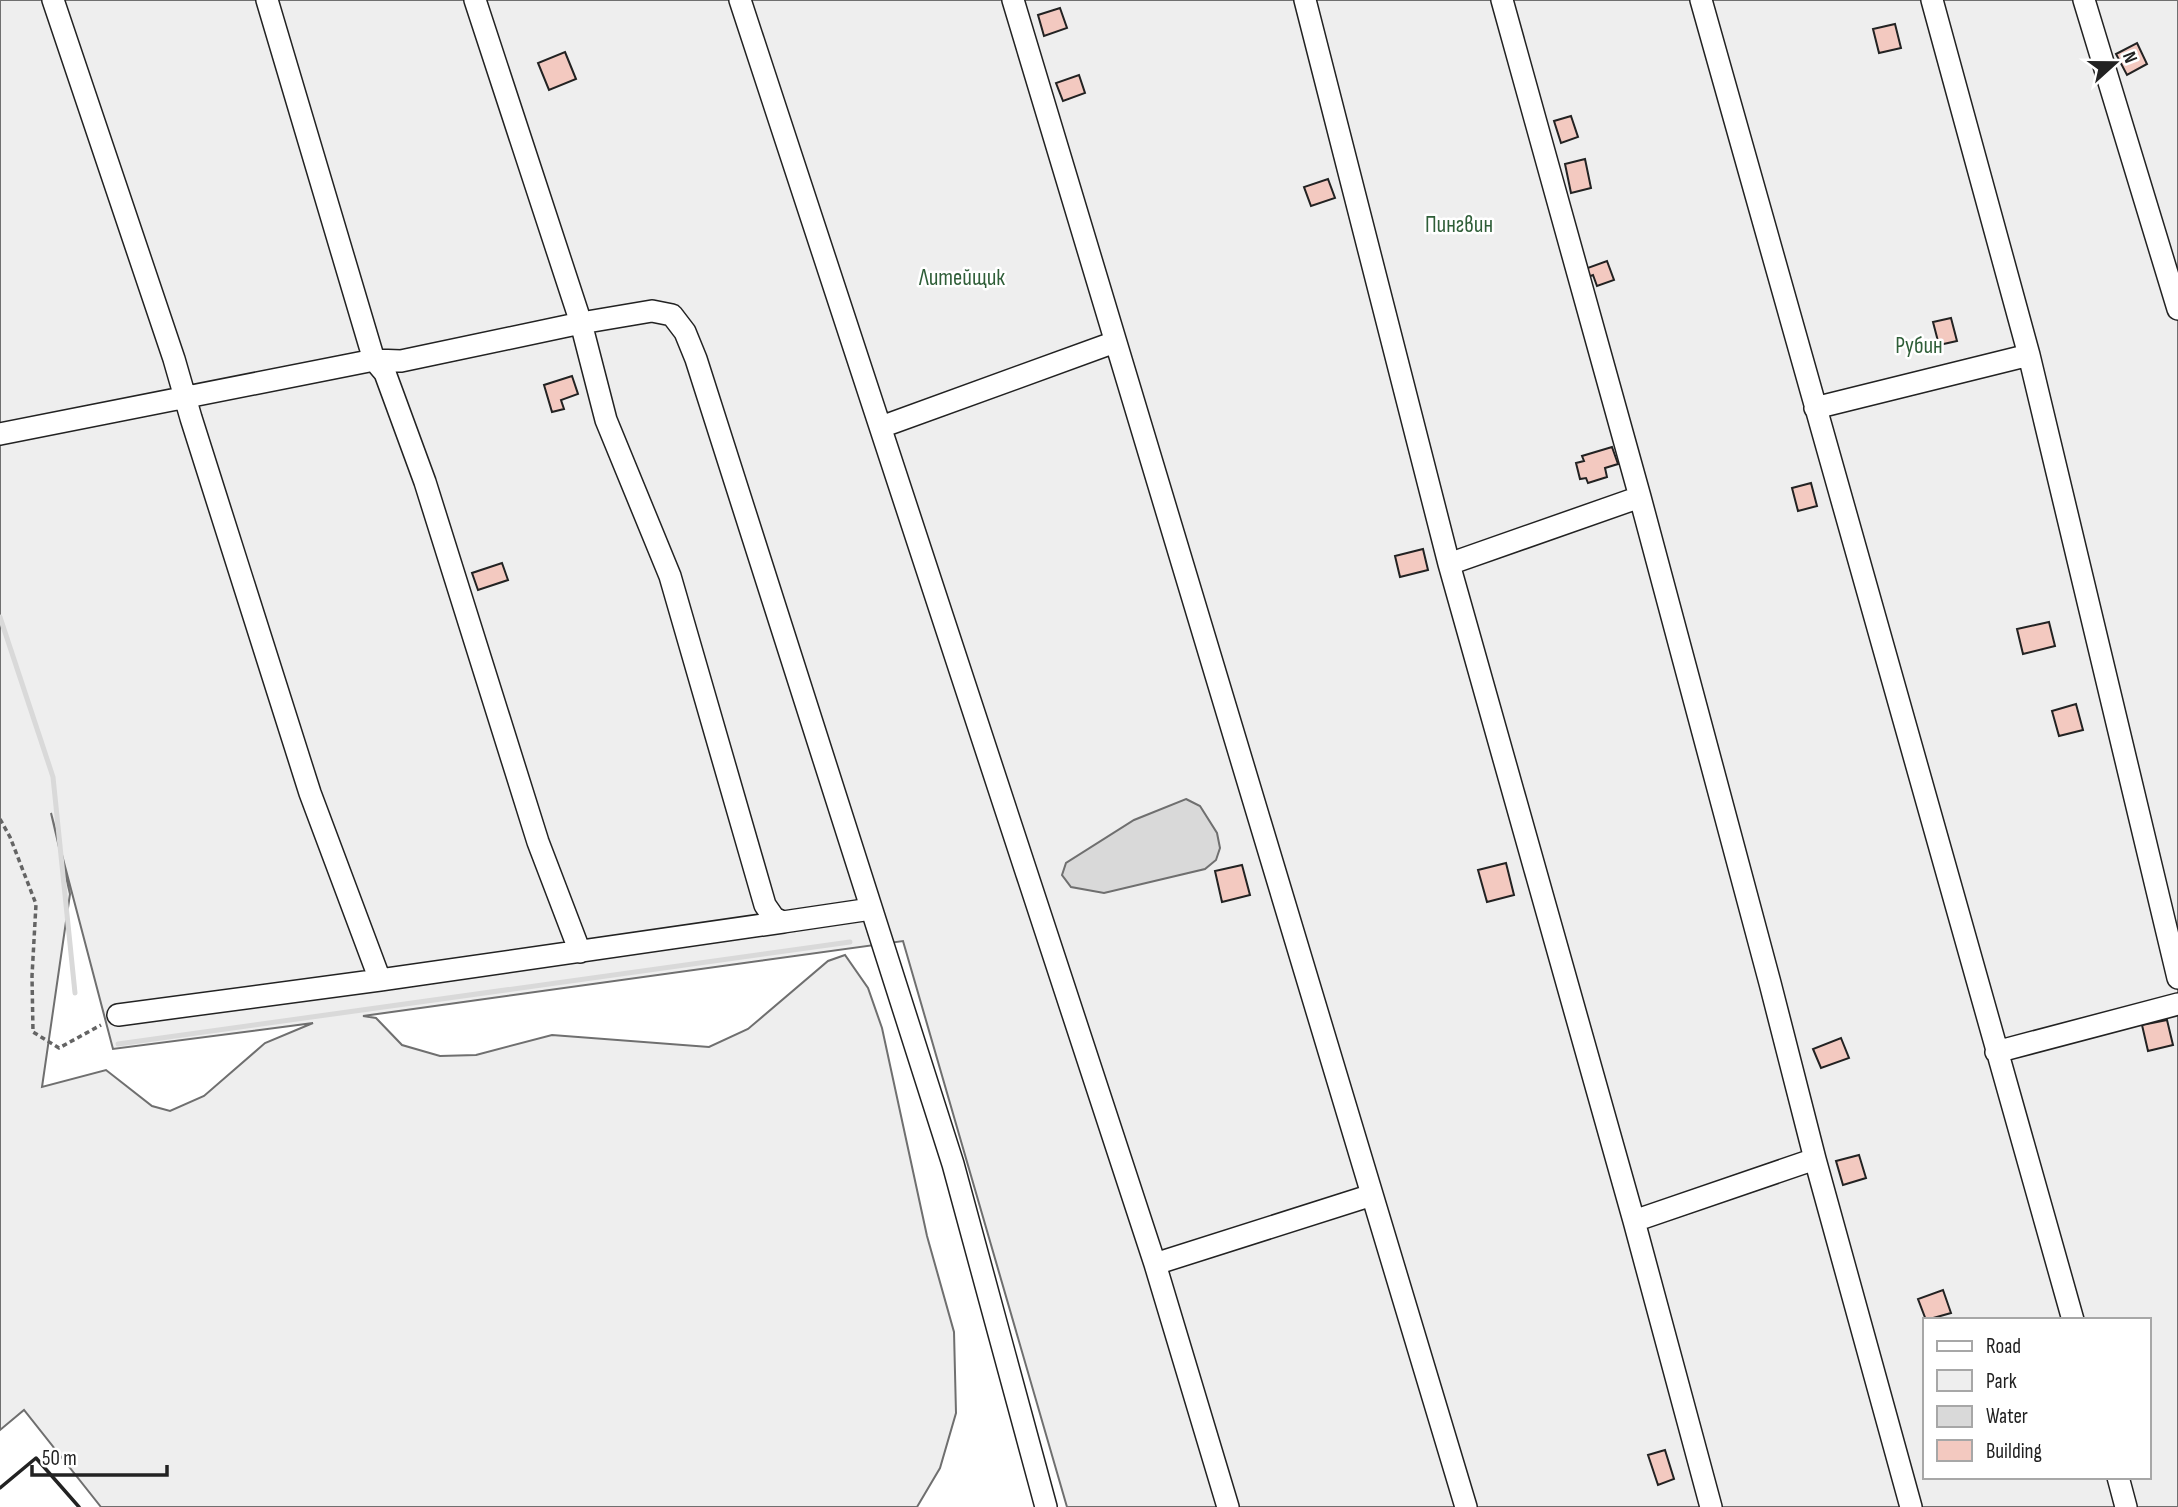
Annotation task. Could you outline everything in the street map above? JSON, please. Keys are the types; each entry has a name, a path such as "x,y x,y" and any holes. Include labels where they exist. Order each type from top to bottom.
{"street":[{"path":"53,0 170,346 310,793 380,981"},
{"path":"267,0 374,360 385,373 425,482 538,842 580,952"},
{"path":"475,0 581,323 606,420 670,576 765,905 774,918 783,922"},
{"path":"740,0 1155,1264 1228,1507"},
{"path":"1013,0 1466,1507"},
{"path":"1305,0 1449,564 1634,1221 1711,1507"},
{"path":"1502,0 1640,497 1815,1158 1911,1507"},
{"path":"1701,0 2072,1318"},
{"path":"1932,0 2029,355 2178,978"},
{"path":"2084,0 2178,309"},
{"path":"0,434 374,360 401,361 581,323 652,311 672,315 685,332 696,359 953,1164 1045,1507"},
{"path":"881,427 1115,341"},
{"path":"1815,408 2029,355"},
{"path":"1449,564 1640,497"},
{"path":"118,1015 380,981 871,909"},
{"path":"1996,1052 2178,1004"},
{"path":"1634,1221 1815,1158"},
{"path":"1155,1264 1372,1195"},
{"path":"2119,1479 2126,1507"}],"path":[{"path":"0,819 10,837 36,904 32,975 33,1032 59,1048 118,1015"}],"green space":[{"path":"0,0 2178,0 2178,1507 1067,1507 903,941 363,1016 376,1018 402,1045 440,1056 476,1055 552,1035 709,1047 748,1029 828,961 845,955 868,988 882,1028 927,1236 954,1332 956,1413 940,1468 917,1507 101,1507 24,1410 0,1430","holes":["51,813 113,1049 313,1023 265,1043 204,1096 170,1111 152,1106 106,1070 42,1087 70,894"]}],"water":[{"path":"1186,799 1200,806 1217,833 1220,848 1216,860 1205,869 1104,893 1071,887 1062,875 1066,863 1134,820"}],"building":[{"path":"1060,8 1067,28 1044,36 1038,15"},
{"path":"1895,24 1901,48 1879,53 1873,29"},
{"path":"2137,43 2147,64 2127,75 2116,54"},
{"path":"565,52 576,79 549,90 538,63"},
{"path":"1079,75 1085,93 1063,101 1056,83"},
{"path":"1571,116 1578,137 1561,143 1554,121"},
{"path":"1585,159 1591,188 1571,193 1565,164"},
{"path":"1328,179 1335,198 1311,206 1304,187"},
{"path":"1607,261 1614,280 1597,286 1593,275 1585,278 1582,270"},
{"path":"1951,318 1957,341 1939,345 1933,322"},
{"path":"572,376 578,394 561,400 564,409 552,412 544,385"},
{"path":"1612,447 1618,464 1605,468 1607,477 1588,483 1586,478 1580,479 1576,463 1584,461 1582,456"},
{"path":"1811,483 1817,506 1798,511 1792,488"},
{"path":"1423,549 1428,570 1400,577 1395,556"},
{"path":"502,563 508,580 478,590 472,573"},
{"path":"2049,622 2055,646 2023,654 2017,629"},
{"path":"2076,704 2083,730 2059,736 2052,711"},
{"path":"1506,863 1514,895 1487,902 1478,870"},
{"path":"1242,865 1250,895 1222,902 1215,871"},
{"path":"2167,1020 2173,1045 2148,1051 2142,1025"},
{"path":"1841,1038 1849,1058 1821,1068 1813,1049"},
{"path":"1859,1155 1866,1178 1843,1185 1836,1161"},
{"path":"1943,1290 1951,1313 1925,1318 1918,1299"},
{"path":"1665,1450 1674,1479 1658,1485 1648,1455"}],"waterway":[{"path":"0,617 53,777 75,993"},
{"path":"118,1044 850,942"}],"wall":[{"path":"0,1488 36,1458 79,1507"}],"park label":[{"name":"Пингвин","path":"1459,225"},
{"name":"Литейщик","path":"962,278"},
{"name":"Рубин","path":"1919,346"}]}
